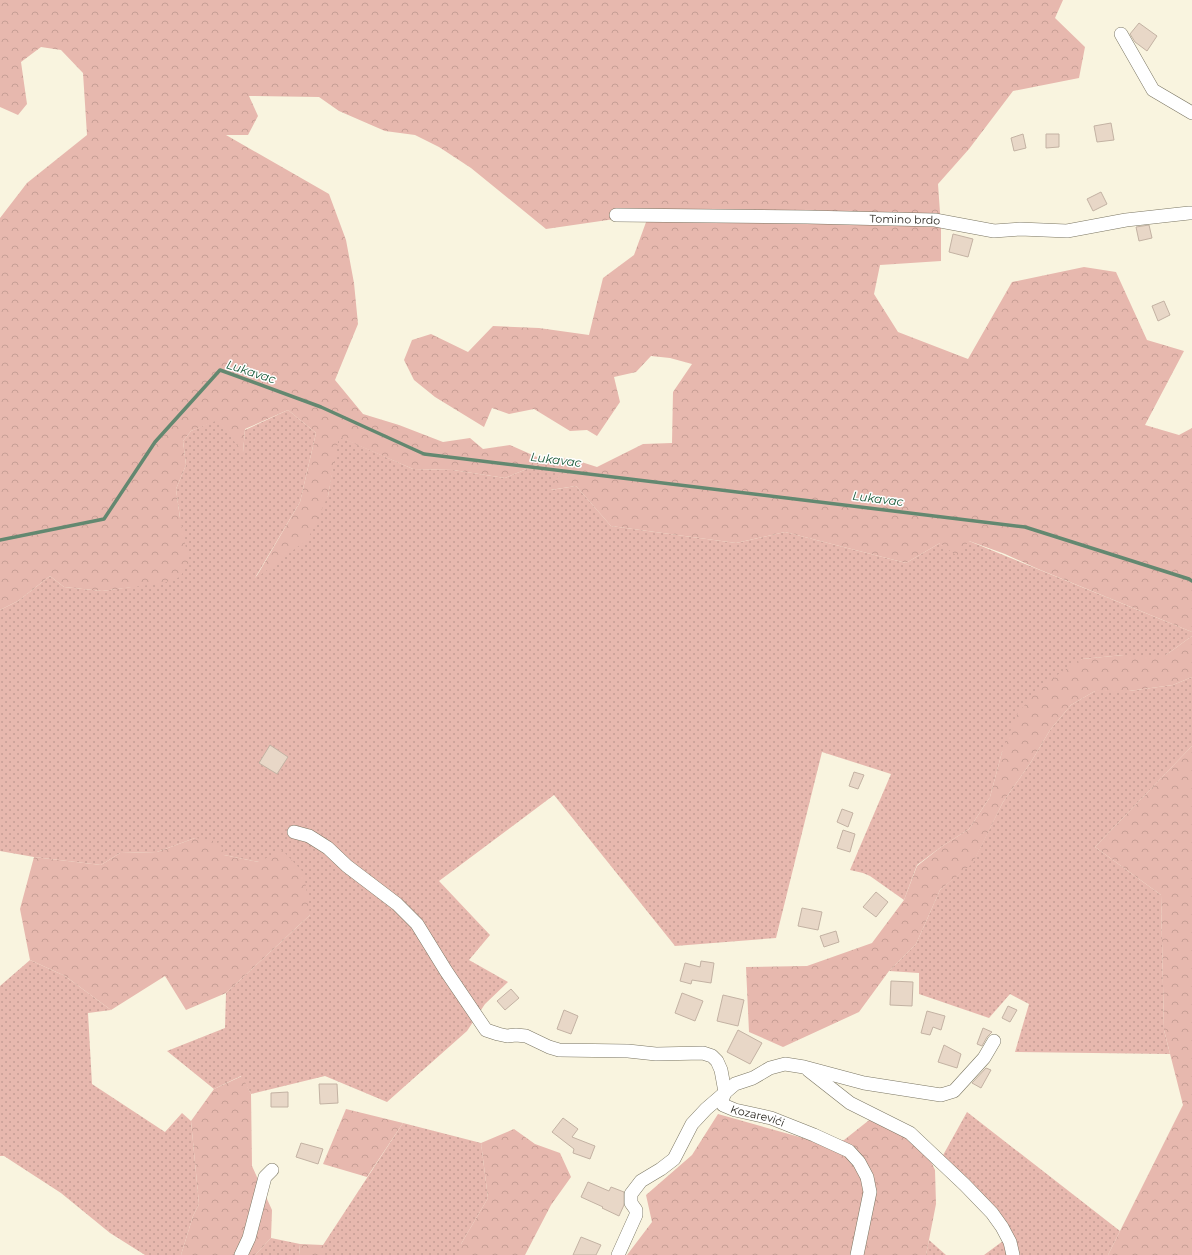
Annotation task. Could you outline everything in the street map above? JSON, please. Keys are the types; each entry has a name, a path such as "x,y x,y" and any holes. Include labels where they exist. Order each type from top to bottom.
{"street":[{"path":"1121,34 1154,90 1192,113"},
{"name":"Tomino brdo","path":"616,215 935,220 994,231 1020,228 1067,231 1126,220 1192,213"},
{"path":"294,832 309,836 328,848 347,866 397,904 417,924 446,971 486,1030 507,1036 526,1036 548,1047 559,1050 628,1051 656,1054 703,1053 712,1056 717,1061 721,1070 725,1092 692,1124 674,1159 641,1181 630,1194 631,1203 636,1210 636,1215 618,1255"},
{"name":"Kozarevići","path":"857,1255 870,1192 867,1177 859,1162 850,1151 814,1135 771,1118 735,1110 723,1105 722,1100 725,1092 735,1084 753,1078 770,1068 785,1064 804,1066 864,1083 941,1095 954,1091 984,1058 994,1041"},
{"path":"804,1066 850,1102 910,1133 992,1213 1010,1242 1014,1255"},
{"path":"241,1255 249,1238 265,1176 272,1170"}],"green space":[{"path":"0,0 1063,0 1055,18 1085,47 1079,78 1013,91 969,149 938,184 941,227 941,261 880,265 874,294 898,332 968,359 1012,282 1084,267 1116,272 1147,340 1184,351 1145,425 1179,435 1192,428 1192,632 1005,554 969,541 957,556 940,543 906,563 785,532 736,543 611,526 576,486 550,490 569,458 597,467 643,444 672,443 673,392 692,364 670,358 651,356 636,372 614,377 620,402 597,436 587,430 570,431 534,409 509,414 492,408 484,427 435,397 414,380 404,360 412,340 431,334 468,352 493,326 539,328 589,335 603,278 634,255 649,214 546,229 471,168 439,147 415,135 385,131 339,111 319,97 249,96 258,116 248,135 226,135 329,194 346,240 354,283 358,324 335,380 363,414 399,425 443,442 470,438 483,449 510,445 546,461 505,478 453,470 413,469 339,437 328,496 308,539 255,579 300,502 316,433 288,410 245,429 243,453 218,420 191,431 183,441 186,465 176,489 189,563 180,577 164,583 102,591 64,587 50,576 18,601 0,610 0,218 27,183 87,135 83,73 61,50 41,47 21,62 27,104 18,115 0,107"},
{"path":"288,410 316,433 300,502 255,578 328,496 338,436 413,469 453,470 505,478 546,461 569,458 551,490 576,486 611,526 736,543 785,532 906,563 940,543 969,541 1192,632 1192,636 1166,655 1124,655 1082,659 1002,752 990,797 969,829 917,865 904,900 870,876 850,870 891,774 822,752 776,938 675,946 554,795 439,881 490,935 469,960 508,982 485,1004 467,1031 387,1102 325,1076 251,1094 241,1076 214,1089 167,1051 225,1028 226,993 310,915 259,862 224,855 195,838 157,852 120,853 101,865 34,857 0,851 0,610 18,601 50,576 64,587 102,591 131,587 180,518 176,489 186,465 183,441 191,431 218,419 243,452 245,430"},
{"path":"1192,636 1192,677 1173,685 1129,691 1095,691 1071,705 1050,730 1031,762 1003,802 973,863 940,890 916,944 889,971 859,1012 783,1047 749,1032 746,967 807,966 872,943 904,900 917,866 941,847 969,829 990,797 1002,752 1017,714 1042,685 1082,659 1124,655 1166,655"},
{"path":"1192,677 1192,746 1095,847 1161,895 1164,1030 1170,1054 1015,1052 1029,1004 1010,994 989,1018 919,994 919,973 889,971 916,944 940,890 973,862 1003,802 1031,762 1050,730 1071,705 1095,691 1129,691 1173,685"},
{"path":"1192,746 1192,1255 1108,1255 1183,1105 1164,1030 1161,895 1095,847"},
{"path":"195,838 220,842 224,855 259,862 282,850 304,873 310,915 226,993 186,1010 165,976 111,1010 65,976 30,960 20,909 34,857 101,865 120,853 157,852"},
{"path":"30,960 65,976 111,1010 88,1013 92,1084 165,1132 182,1113 191,1121 199,1204 193,1216 181,1255 145,1255 110,1233 61,1193 4,1156 0,1156 0,986"},
{"path":"242,1076 251,1094 252,1166 272,1210 271,1238 255,1255 181,1255 193,1216 199,1204 191,1121 214,1089"},
{"path":"346,1109 403,1123 367,1177 323,1164"},
{"path":"967,1112 1120,1231 1108,1255 984,1255 1003,1241 991,1218 937,1166"},
{"path":"718,1114 821,1143 844,1140 873,1117 923,1145 935,1170 936,1204 926,1255 627,1255 652,1222 646,1195 692,1155"},
{"path":"403,1123 481,1143 488,1198 461,1244 461,1255 323,1255 323,1245"},
{"path":"514,1129 535,1144 560,1153 571,1177 551,1205 525,1255 461,1255 461,1244 488,1198 481,1143"},
{"path":"271,1238 300,1244 299,1255 255,1255"},
{"path":"929,1240 946,1255 926,1255"},
{"path":"300,1244 323,1245 323,1255 299,1255"}],"building":[{"path":"1139,23 1157,36 1147,51 1135,42 1130,34"},
{"path":"1111,123 1114,140 1097,142 1094,126"},
{"path":"1023,134 1026,148 1014,151 1011,138"},
{"path":"1046,134 1059,134 1059,147 1046,148"},
{"path":"1101,192 1107,204 1093,211 1087,199"},
{"path":"1149,225 1152,238 1139,241 1136,227"},
{"path":"953,234 973,239 968,257 949,252"},
{"path":"1164,301 1170,315 1158,321 1152,306"},
{"path":"270,745 288,757 277,774 259,763"},
{"path":"854,772 864,775 858,789 849,786"},
{"path":"842,809 853,813 848,827 837,822"},
{"path":"843,830 855,834 850,852 837,848"},
{"path":"876,892 888,902 876,917 863,907"},
{"path":"802,908 822,912 818,930 798,926"},
{"path":"836,931 839,942 824,947 820,936"},
{"path":"701,961 714,963 711,983 692,980 691,984 680,981 685,963 700,967"},
{"path":"891,981 913,982 912,1006 890,1005"},
{"path":"511,989 519,998 505,1010 497,1001"},
{"path":"682,993 703,1001 695,1021 675,1013"},
{"path":"723,995 744,1000 738,1026 717,1021"},
{"path":"1008,1006 1017,1010 1010,1022 1002,1018"},
{"path":"564,1010 578,1016 571,1034 557,1029"},
{"path":"927,1011 945,1016 941,1030 933,1027 930,1035 921,1033"},
{"path":"983,1028 992,1032 982,1046 977,1044"},
{"path":"738,1030 762,1043 750,1064 727,1052"},
{"path":"944,1045 961,1054 957,1068 938,1062"},
{"path":"986,1068 991,1070 981,1088 972,1083"},
{"path":"319,1084 337,1084 338,1103 320,1104"},
{"path":"288,1092 288,1107 271,1107 271,1093"},
{"path":"563,1118 578,1129 572,1137 595,1146 590,1159 573,1153 574,1149 552,1132"},
{"path":"301,1143 323,1149 318,1164 296,1157"},
{"path":"588,1182 609,1191 611,1187 624,1192 624,1205 619,1216 581,1197"},
{"path":"581,1237 601,1245 596,1255 573,1255"}],"waterway":[{"name":"Lukavac","path":"0,540 104,519 155,442 220,370 321,407 424,454 1025,527 1192,581"}]}
